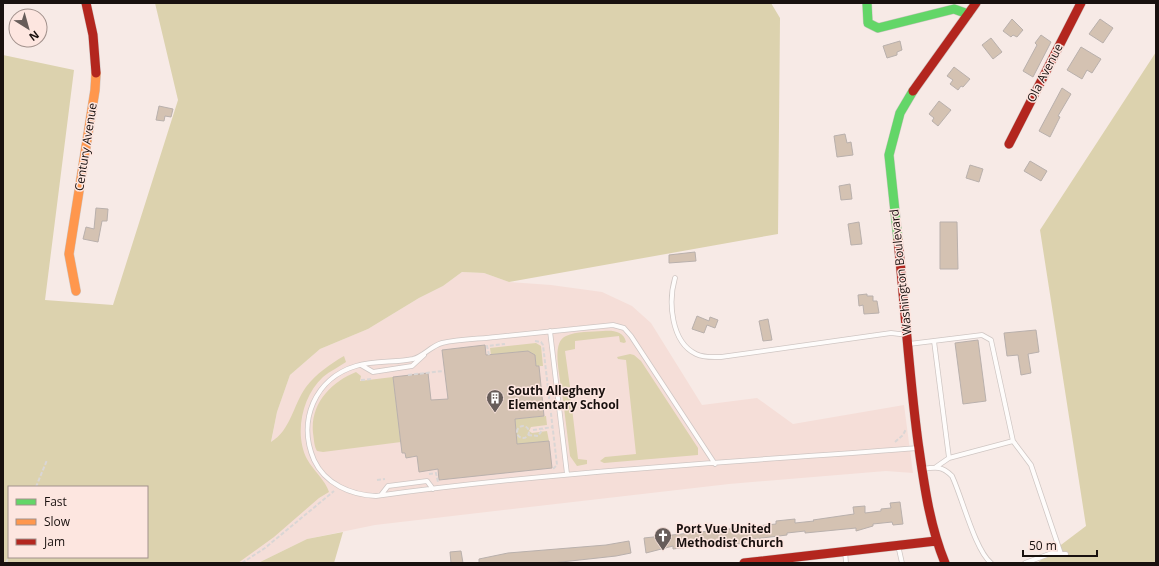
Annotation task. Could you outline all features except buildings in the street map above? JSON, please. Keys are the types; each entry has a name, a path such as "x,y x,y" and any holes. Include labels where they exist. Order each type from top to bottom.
{"street":[{"name":"Century Avenue","path":"76,291 69,254 92,113 96,66 92,29 86,3"},
{"path":"867,3 868,23 878,28 954,8 968,14"},
{"name":"Washington Boulevard","path":"945,563 936,541 919,448 910,379 908,339 889,155 900,113 919,81 976,3"},
{"name":"Ola Avenue","path":"1009,144 1081,3"},
{"path":"744,563 818,556 845,551 936,541"}],"lane":[{"path":"675,278 672,289 675,328 680,338 689,349 694,353 705,357 721,357 891,333 908,339 934,341 982,335 991,340 1014,441 1031,466 1063,554 1052,553 1025,563"},
{"path":"716,464 642,351 624,328 614,325 441,343 414,358 361,365 342,372 326,384 314,400 308,418 308,438 316,464 329,479 340,487 356,494 381,495 567,474 716,464 919,448"},
{"path":"550,331 567,474"},
{"path":"934,341 949,458"},
{"path":"361,365 373,372 412,366 430,348"},
{"path":"936,468 949,458 1014,441"},
{"path":"922,469 945,469 952,476 976,537 988,560 992,563"},
{"path":"381,495 388,486 427,481 433,489"},
{"path":"898,545 902,563"},
{"path":"845,551 846,563"}],"path":[{"path":"529,341 536,340 544,345 557,465 553,469"},
{"path":"489,355 488,346 508,344"},
{"path":"562,390 570,389"},
{"path":"528,435 528,430 525,426 518,428 517,434 520,439 526,438 528,435 538,436 543,428"},
{"path":"533,430 552,427"},
{"path":"36,486 47,460"},
{"path":"421,475 436,473 437,482 445,481"},
{"path":"377,480 392,478"},
{"path":"242,563 265,548 340,487"}],"shaded area":[{"path":"155,3 771,3 780,18 778,234 509,282 484,273 462,272 443,286 419,298 368,329 320,349 290,375 277,412 271,442 283,431 302,394 310,382 334,362 344,356 346,362 323,377 316,385 305,405 302,416 301,438 303,449 307,459 329,492 319,498 274,537 238,563 3,563 3,55 74,70 45,300 113,305 178,100"},
{"path":"1156,52 1156,563 1037,563 1086,526 1040,230"},
{"path":"462,272 484,273 509,282 551,285 602,292 632,306 651,323 702,405 757,398 793,424 904,405 913,473 886,471 729,484 375,525 307,539 258,563 214,563 271,443 277,412 290,375 320,349 368,329 419,298 443,286"},
{"path":"610,331 620,333 625,338 626,342 620,342 619,336 575,341 575,349 565,351 570,387 561,388 558,367 558,352 561,339 574,333"},
{"path":"536,343 541,346 543,366 536,366 535,355 528,351 491,355 490,348"},
{"path":"630,354 634,355 641,361 698,448 698,455 604,463 600,461 605,457 636,454 626,360 618,359 617,357"},
{"path":"356,372 361,376 360,381 393,377 401,442 323,452 317,451 313,433 313,422 319,404 324,395 331,388 347,376"},
{"path":"570,391 578,459 587,460 587,464 577,466 570,456 562,392"},
{"path":"546,416 547,425 531,427 529,431 532,433 547,431 549,441 511,445 510,435 516,434 515,419"},
{"path":"343,532 334,563 258,563 307,539"}],"traffic: fast":[{"path":"867,3 868,23 878,28 954,9 968,14"},
{"path":"898,240 889,155 900,113 913,91"}],"traffic: slow":[{"path":"76,291 69,254 95,90 96,73"}],"traffic: jam":[{"path":"86,3 93,35 96,73"},
{"path":"913,91 976,3"},
{"path":"1009,144 1081,3"},
{"path":"898,240 912,392 920,457 931,518 939,548 945,563"},
{"path":"744,563 936,541"}],"place":[{"name":"South Allegheny Elementary School","path":"495,413"},
{"name":"Port Vue United Methodist Church","path":"663,551"}]}
